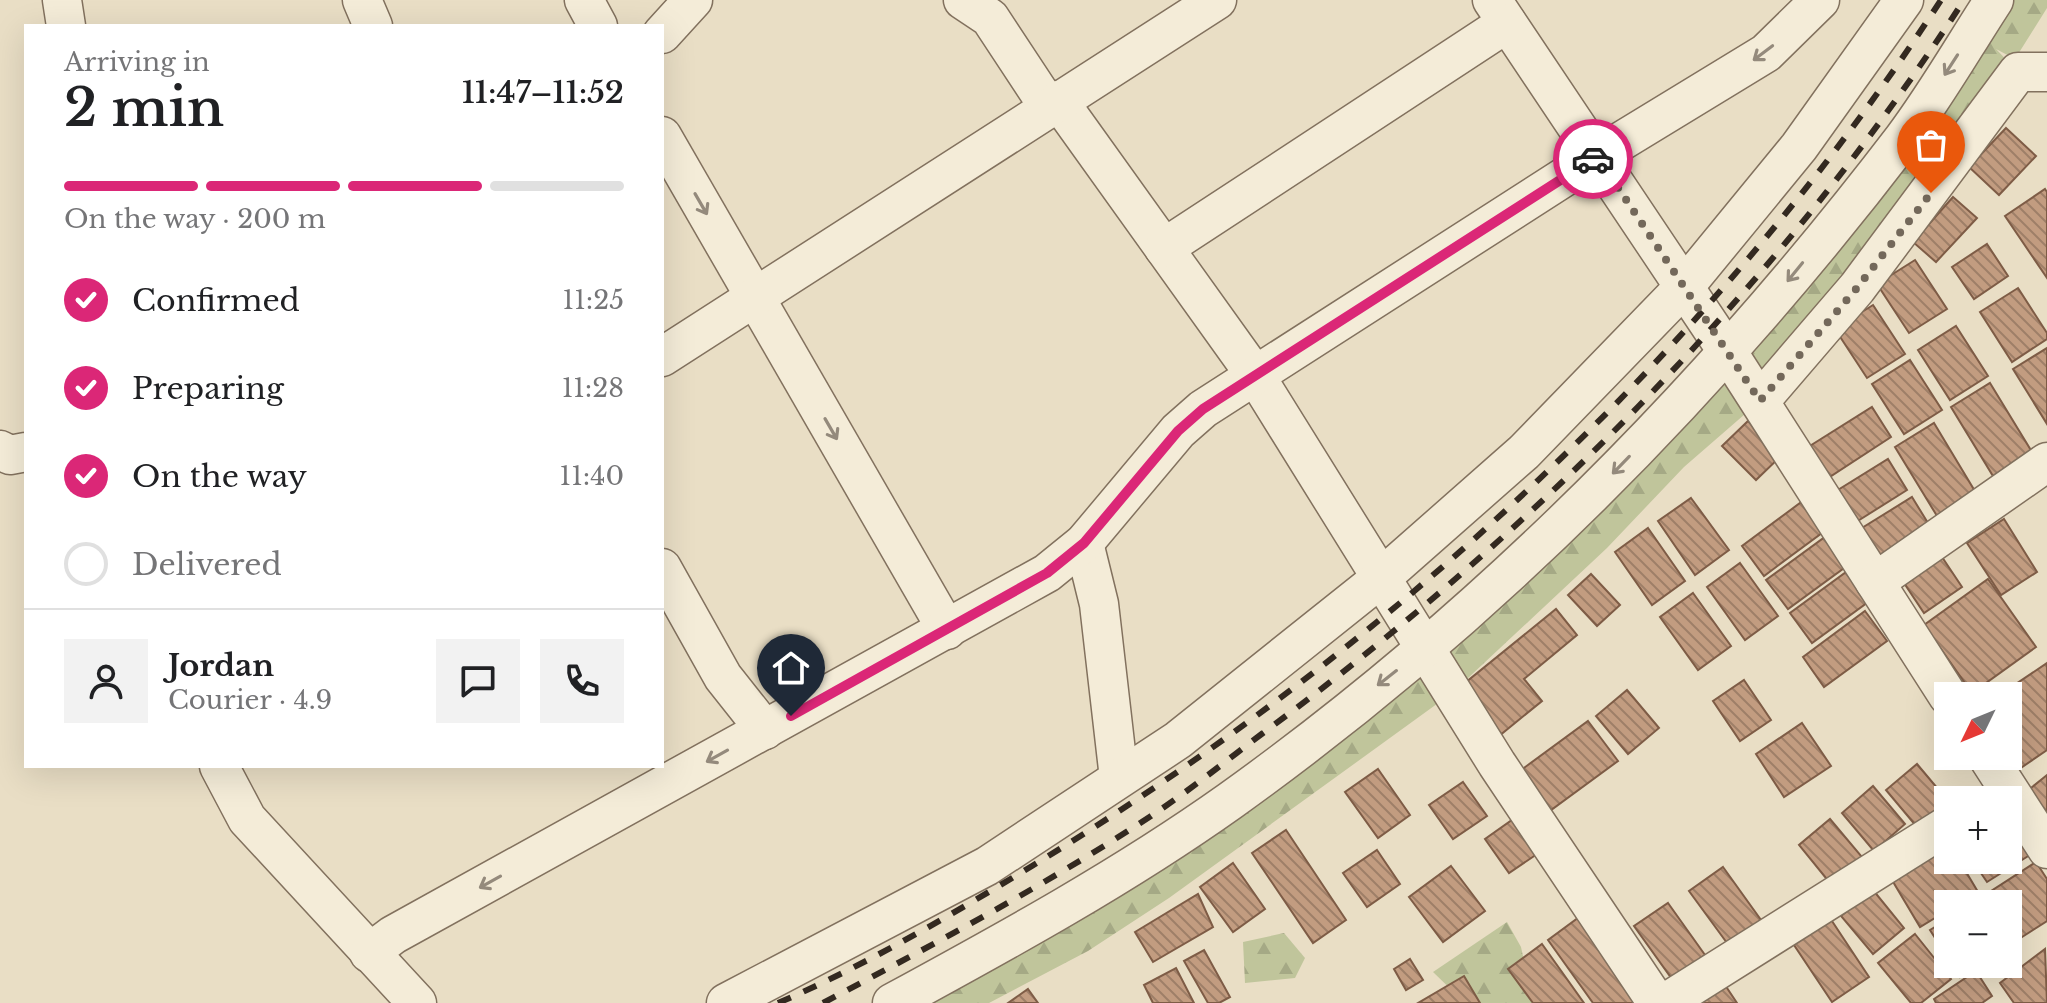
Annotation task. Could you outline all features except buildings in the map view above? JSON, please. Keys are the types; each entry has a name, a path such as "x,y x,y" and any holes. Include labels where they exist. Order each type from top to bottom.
{"street":[{"path":"62,0 66,24"},
{"path":"362,0 372,24"},
{"path":"584,0 597,24"},
{"path":"664,32 693,0"},
{"path":"963,0 990,18 1164,248 1255,375 1497,764 1657,1003"},
{"path":"664,356 1217,0"},
{"path":"369,953 393,935 1047,573 1084,543 1178,431 1203,409 1597,156 1766,53 1820,0"},
{"path":"726,1003 987,866 1178,740 1381,578 1524,452 1685,286 1799,147 1904,0"},
{"path":"892,1003 1045,921 1230,800 1425,649 1576,511 1729,354 1905,137 1994,0"},
{"path":"1164,248 1499,11 1685,286 1939,682"},
{"path":"1760,401 1857,288 2018,72 2047,72"},
{"path":"664,139 947,630"},
{"path":"0,450 10,455 24,452"},
{"path":"1875,582 2047,462"},
{"path":"1084,543 1099,604 1119,778"},
{"path":"664,572 723,677 765,730"},
{"path":"220,768 247,819 417,1003"},
{"path":"2022,821 2047,849"},
{"path":"1665,1003 1934,834"}],"green space":[{"path":"2009,0 2047,0 2047,8 2015,59 1996,49 2018,72 1760,401 1684,467 1607,548 1452,693 1169,898 1088,951 989,1003 931,1003 1123,871 1576,511"},
{"path":"1507,922 1521,947 1533,1003 1465,1003 1433,972"},
{"path":"1284,933 1305,958 1295,978 1245,983 1243,942"}],"railway":[{"path":"778,1003 876,956 939,921 1032,866 1164,781 1292,689 1416,589 1535,483 1647,371 1753,253 1851,129 1941,0"},
{"path":"823,1003 1030,890 1151,816 1364,655 1461,574 1556,488 1646,398 1733,304 1815,206 1892,105 1964,0"}],"way so far":[{"path":"1593,159 1597,156 1760,401 1857,288 1931,193"}],"route":[{"path":"791,716 1047,573 1084,543 1178,431 1203,409 1593,159"}]}
